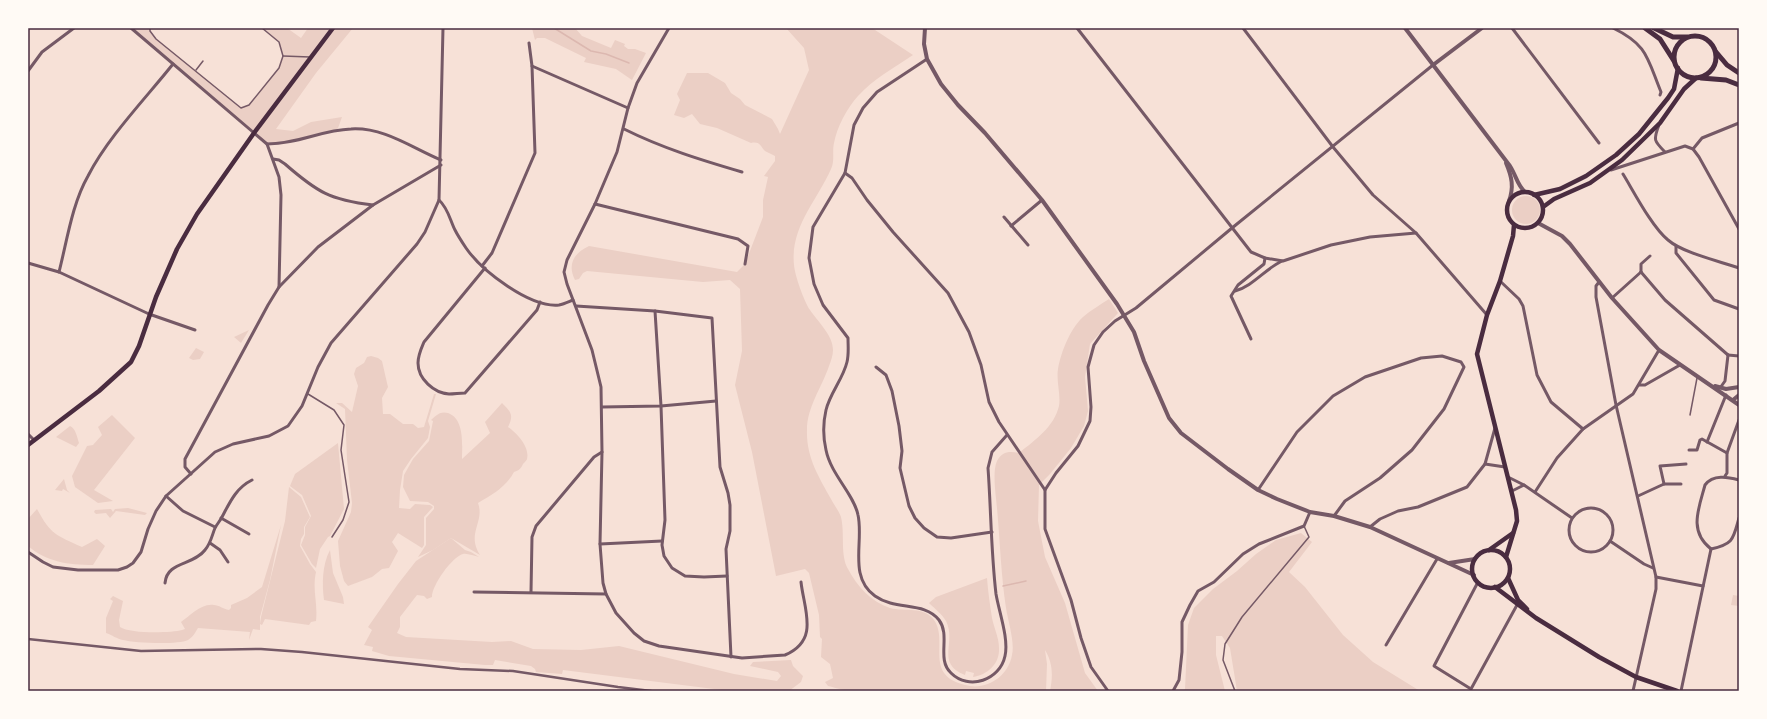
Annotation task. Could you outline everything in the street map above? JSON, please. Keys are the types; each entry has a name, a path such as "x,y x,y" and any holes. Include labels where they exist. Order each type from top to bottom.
{"highway":[{"path":"1645,28 1660,39 1677,66 1684,74 1698,78 1726,80 1739,85"},
{"path":"1654,28 1673,37 1698,36 1706,39 1712,44 1715,51 1727,65 1739,73"},
{"path":"1677,66 1675,54 1678,46 1682,41 1690,37"},
{"path":"1698,78 1708,74 1713,68 1716,61 1715,51"}],"main road":[{"path":"28,445 99,391 131,362 139,346 150,314 177,249 197,214 254,133 333,28"},
{"path":"1534,195 1560,189 1586,176 1616,155 1639,134 1668,98 1674,89 1677,66"},
{"path":"1543,207 1554,199 1590,183 1636,148 1660,123 1684,90 1698,78"},
{"path":"1525,192 1534,195 1540,200 1543,207 1542,215 1538,223 1532,227 1526,228 1514,224 1507,214 1509,201 1516,195 1525,192"},
{"path":"1506,557 1517,521 1516,510 1477,354 1487,315 1500,281 1514,224"},
{"path":"1489,550 1496,550 1506,557 1510,568 1508,578 1502,585 1495,587 1485,586 1478,582 1472,569 1475,559 1479,554 1489,550 1513,533"},
{"path":"1508,578 1518,600 1532,615"},
{"path":"1495,587 1517,605 1582,647 1636,677 1677,691"}],"street":[{"path":"28,71 42,52 74,28"},
{"path":"132,28 267,144 279,178 281,195 279,288"},
{"path":"28,552 53,567 78,570 118,570 127,567 138,558 156,511 166,496 215,452 233,444 270,436 282,431 294,419 308,394 318,367 331,343 417,244 425,232 439,200 443,28"},
{"path":"662,28 668,29 636,83 617,152 595,204 567,260 564,272 567,284 592,350 601,387 602,452 600,544 602,572 606,594 622,620 634,634 644,641 658,646 742,658 785,655 801,644 808,628 809,619 801,582"},
{"path":"925,28 924,44 927,59 950,95 1042,200 1124,314 1134,332 1144,361 1169,418 1181,433 1258,490 1310,512 1334,516 1370,527 1395,537 1437,559 1474,575"},
{"path":"1077,28 1251,252 1265,258 1283,261"},
{"path":"1243,28 1333,147 1373,195 1416,233 1487,315"},
{"path":"1405,28 1514,172 1518,184 1525,192"},
{"path":"1108,691 1090,667 1080,638 1071,600 1045,529 1045,490 1056,472 1078,446 1090,421 1088,367 1094,345 1103,332 1124,314 1136,308 1433,65 1482,28"},
{"path":"1512,28 1599,143"},
{"path":"1613,28 1633,39 1643,48 1660,95"},
{"path":"529,43 532,66 535,153 492,253 483,267 424,342 419,354 418,365 424,380 434,389 448,394 465,392 537,310 540,302"},
{"path":"927,59 877,92 863,108 854,124 844,173 813,227 810,239 809,258 814,284 823,305 848,338 847,361 840,381 826,409 823,432 826,451 837,478 858,514 859,568 866,588 874,595 892,604 916,607 931,612 938,620 944,633 943,656 945,666 950,673 958,679 966,681 975,682 991,677 997,672 1006,655 1005,639 996,593 988,468 992,452 1007,435"},
{"path":"59,272 74,212 88,175 107,146 173,64"},
{"path":"532,66 628,108"},
{"path":"1660,123 1654,137 1655,142 1665,152"},
{"path":"1692,149 1702,138 1739,123"},
{"path":"267,144 293,142 330,132 352,129 371,130 392,137 441,160"},
{"path":"624,129 650,142 676,152 742,172"},
{"path":"1607,171 1685,146 1692,149 1699,157 1739,230"},
{"path":"1504,159 1512,178 1512,193 1509,201"},
{"path":"273,160 280,160 323,193 338,200 373,205"},
{"path":"191,474 185,467 185,459 268,305 279,288 318,247 373,205 441,165"},
{"path":"844,173 852,178 867,200 893,232 926,266 948,293 969,332 981,365 989,402 1007,435 1045,490"},
{"path":"1623,174 1647,214 1662,234 1676,246 1739,268"},
{"path":"439,200 444,204 455,230 467,249 483,267 506,286 540,302 557,305 566,304 573,300"},
{"path":"1011,226 1042,200"},
{"path":"595,204 738,239 748,246 745,264"},
{"path":"1004,217 1028,246"},
{"path":"1538,223 1562,236 1570,244 1612,298 1659,350 1739,405"},
{"path":"1235,291 1244,288 1271,267 1283,261 1331,245 1370,237 1416,233"},
{"path":"1676,246 1676,253 1714,300 1739,310"},
{"path":"1650,256 1641,264 1641,272 1665,300 1728,355 1739,356"},
{"path":"1251,339 1230,296 1238,285 1264,264 1265,258"},
{"path":"28,263 59,272 150,314 195,330"},
{"path":"1612,298 1641,272"},
{"path":"1500,281 1519,299 1523,306 1537,375 1551,402 1583,429"},
{"path":"1599,282 1596,286 1596,297 1616,406 1656,577 1656,588 1633,691"},
{"path":"576,306 655,311 712,318 720,467 730,505 730,531 726,549 731,657"},
{"path":"655,311 661,406 665,520 662,541 664,556 672,568 680,574 704,577 727,576"},
{"path":"1535,492 1557,458 1583,429 1633,394 1659,350"},
{"path":"1720,388 1724,381 1728,355"},
{"path":"1258,490 1297,432 1334,396 1365,377 1421,358 1442,356 1461,362 1464,367 1444,409 1412,450 1380,478 1345,501 1334,516"},
{"path":"1639,386 1646,385 1680,365"},
{"path":"876,367 886,375 892,391 902,451 900,468 909,506 914,518 924,528 937,537 951,538 992,532"},
{"path":"1709,384 1720,388 1734,389 1739,387"},
{"path":"1732,399 1731,394 1734,389"},
{"path":"1707,442 1726,395"},
{"path":"1732,399 1739,395"},
{"path":"602,407 661,406 716,401"},
{"path":"1726,476 1727,453 1739,420"},
{"path":"1370,527 1380,519 1398,511 1418,507 1467,487 1485,464 1495,428"},
{"path":"28,434 34,440"},
{"path":"1689,450 1697,450 1700,440 1707,442 1727,453"},
{"path":"531,592 532,536 536,526 594,457 602,452"},
{"path":"1485,464 1506,467"},
{"path":"1664,484 1660,466 1686,464"},
{"path":"1711,549 1703,542 1697,531 1697,520 1706,483 1712,479 1726,476 1739,480"},
{"path":"1508,477 1535,492 1572,518"},
{"path":"165,583 166,577 171,570 179,565 198,558 210,543 215,527 237,491 245,483 252,480"},
{"path":"1638,496 1664,484 1680,484"},
{"path":"1512,491 1524,485"},
{"path":"166,496 184,511 215,527"},
{"path":"1592,508 1605,513 1613,526 1613,534 1610,541 1606,546 1596,552 1584,551 1578,548 1570,537 1569,530 1572,518 1584,509 1592,508"},
{"path":"1173,691 1179,680 1182,652 1182,622 1198,591 1214,582 1243,554 1259,544 1304,526 1310,512"},
{"path":"221,518 249,534"},
{"path":"1711,549 1730,543 1733,539 1739,518"},
{"path":"600,544 662,541"},
{"path":"1610,541 1644,564 1653,568"},
{"path":"210,543 220,550 228,562"},
{"path":"1681,691 1711,549"},
{"path":"1386,645 1437,559"},
{"path":"1449,563 1475,559"},
{"path":"1656,577 1703,586"},
{"path":"1478,582 1434,666 1472,690 1517,605"},
{"path":"474,592 531,592 598,596 606,594"},
{"path":"28,639 146,651 261,649 302,652 460,669 513,670 561,679 651,691"}],"lane":[{"path":"150,28 150,31 156,39 241,108 249,105 279,68 283,56 279,42 262,28"},
{"path":"283,56 312,57"},
{"path":"196,71 203,61"},
{"path":"1690,416 1697,376"},
{"path":"308,394 334,410 344,425 341,450 349,502 343,520 332,537"},
{"path":"1235,691 1223,660 1225,644 1242,617 1309,537 1304,526"}],"shaded area":[{"path":"131,28 150,28 150,31 156,39 241,108 249,105 279,68 283,56 279,42 262,28 287,28 301,38 308,28 353,28 316,73 276,129 293,131 311,122 342,117 337,131 293,142 267,144"},
{"path":"532,28 575,28 582,36 611,48 615,40 625,44 624,46 628,49 635,49 646,53 632,80 616,69 584,62 586,58 545,38 537,38 535,40"},
{"path":"786,28 872,28 913,55 870,84 858,96 846,112 835,137 833,146 833,163 831,169 800,226 794,251 794,265 805,301 828,334 832,344 833,352 826,374 809,413 807,440 814,466 841,517 843,530 843,551 848,569 865,593 877,602 890,608 920,611 930,616 934,620 938,628 939,657 941,666 945,674 952,680 965,685 973,686 988,684 1001,676 1006,670 1012,655 1012,638 1003,583 995,491 995,471 997,461 1001,455 1006,452 1019,453 1048,427 1057,414 1059,406 1059,362 1067,341 1078,322 1089,312 1109,299 1118,313 1090,344 1085,377 1088,411 1084,426 1071,448 1039,485 1038,521 1045,557 1065,603 1085,673 1098,691 1050,691 1052,670 1050,660 1045,650 1047,664 1046,691 854,691 828,686 825,682 833,678 830,664 821,657 822,639 820,637 819,615 809,573 805,569 776,576 752,452 735,385 742,351 740,289 730,280 703,282 587,271 583,273 579,279 575,280 572,269 573,260 579,252 589,246 737,272 745,264 763,217 763,200 768,177 764,176 775,161 775,156 765,151 758,143 751,143 717,128 700,124 692,114 684,118 674,115 680,100 677,94 687,73 708,73 725,83 731,93 740,99 745,105 772,119 780,134 809,70 804,48"},
{"path":"1526,196 1536,200 1540,210 1536,220 1526,224 1516,220 1512,210 1516,200"},
{"path":"249,330 241,343 234,337"},
{"path":"196,348 204,352 200,359 193,360 189,358"},
{"path":"371,356 382,361 388,387 382,398 383,414 390,414 403,424 413,424 418,428 424,427 434,394 436,394 428,421 430,427 428,438 403,471 399,508 410,509 415,504 430,505 433,507 424,517 424,545 422,548 398,533 392,542 398,551 389,568 382,569 372,577 348,586 344,581 340,566 338,541 351,512 352,503 347,460 345,409 336,403 342,403 352,412 358,386 354,374 356,368 364,363 367,357"},
{"path":"502,403 511,414 508,427 525,445 527,450 527,459 520,469 514,472 503,486 478,503 480,510 475,540 476,547 480,555 451,538 433,550 418,557 426,545 426,518 434,509 434,506 428,502 410,501 403,487 404,475 413,459 429,441 433,421 431,420 439,414 448,413 457,421 460,427 462,440 462,459 490,433 485,422"},
{"path":"112,415 135,438 94,490 113,501 98,503 75,487 72,476 87,446 93,445 102,435 98,427"},
{"path":"70,426 75,431 79,443 76,447 56,437"},
{"path":"338,443 344,509 330,536 320,549 316,568 301,545 305,535 305,527 311,516 302,495 290,486 295,474"},
{"path":"64,479 67,490 70,493 63,489 62,491 55,490"},
{"path":"289,487 301,497 310,517 304,527 304,534 301,539 300,546 316,572 316,621 311,622 309,625 265,619 262,625 260,624 261,617 285,521"},
{"path":"128,508 147,513 145,515 116,511 110,518 106,513 96,514 94,512 95,510 111,509 113,512 115,509"},
{"path":"37,509 46,524 60,537 82,547 97,539 105,546 93,565 58,562 43,556 28,546 28,519"},
{"path":"281,525 270,580 260,617 260,630 253,629 249,640 250,632 198,628 193,636 188,640 175,643 146,643 129,641 119,639 106,633 106,618 113,601 110,599 113,596 123,601 119,620 120,627 132,631 160,632 182,630 185,629 181,622 200,608 209,605 216,605 229,610 231,605 247,598 262,587"},
{"path":"1301,533 1312,542 1289,572 1305,587 1343,635 1373,662 1420,691 1237,691 1230,648 1222,636 1216,636 1216,655 1225,691 1183,691 1185,689 1188,625 1194,608 1213,589 1256,554 1276,540"},
{"path":"451,538 465,550 479,557 463,554 454,560 443,572 435,586 432,597 427,599 424,596 417,595 400,617 400,627 397,633 406,637 492,642 511,641 533,649 581,650 619,646 734,674 777,681 781,676 778,672 750,666 753,662 791,660 793,666 803,676 801,682 789,691 730,691 563,670 562,674 536,672 531,666 495,660 493,665 485,665 389,656 372,651 373,647 364,645 372,630 368,627 416,561"},
{"path":"330,550 333,573 343,597 344,604 324,600 323,575 325,562"},
{"path":"987,578 992,618 999,644 999,654 992,668 983,674 973,677 974,673 966,671 965,675 951,665 948,652 949,629 946,621 929,603 936,597"},
{"path":"1733,595 1739,596 1739,606 1731,605"}],"waterway":[{"path":"554,28 591,51 606,54 629,63"},
{"path":"1003,586 1026,581"}]}
